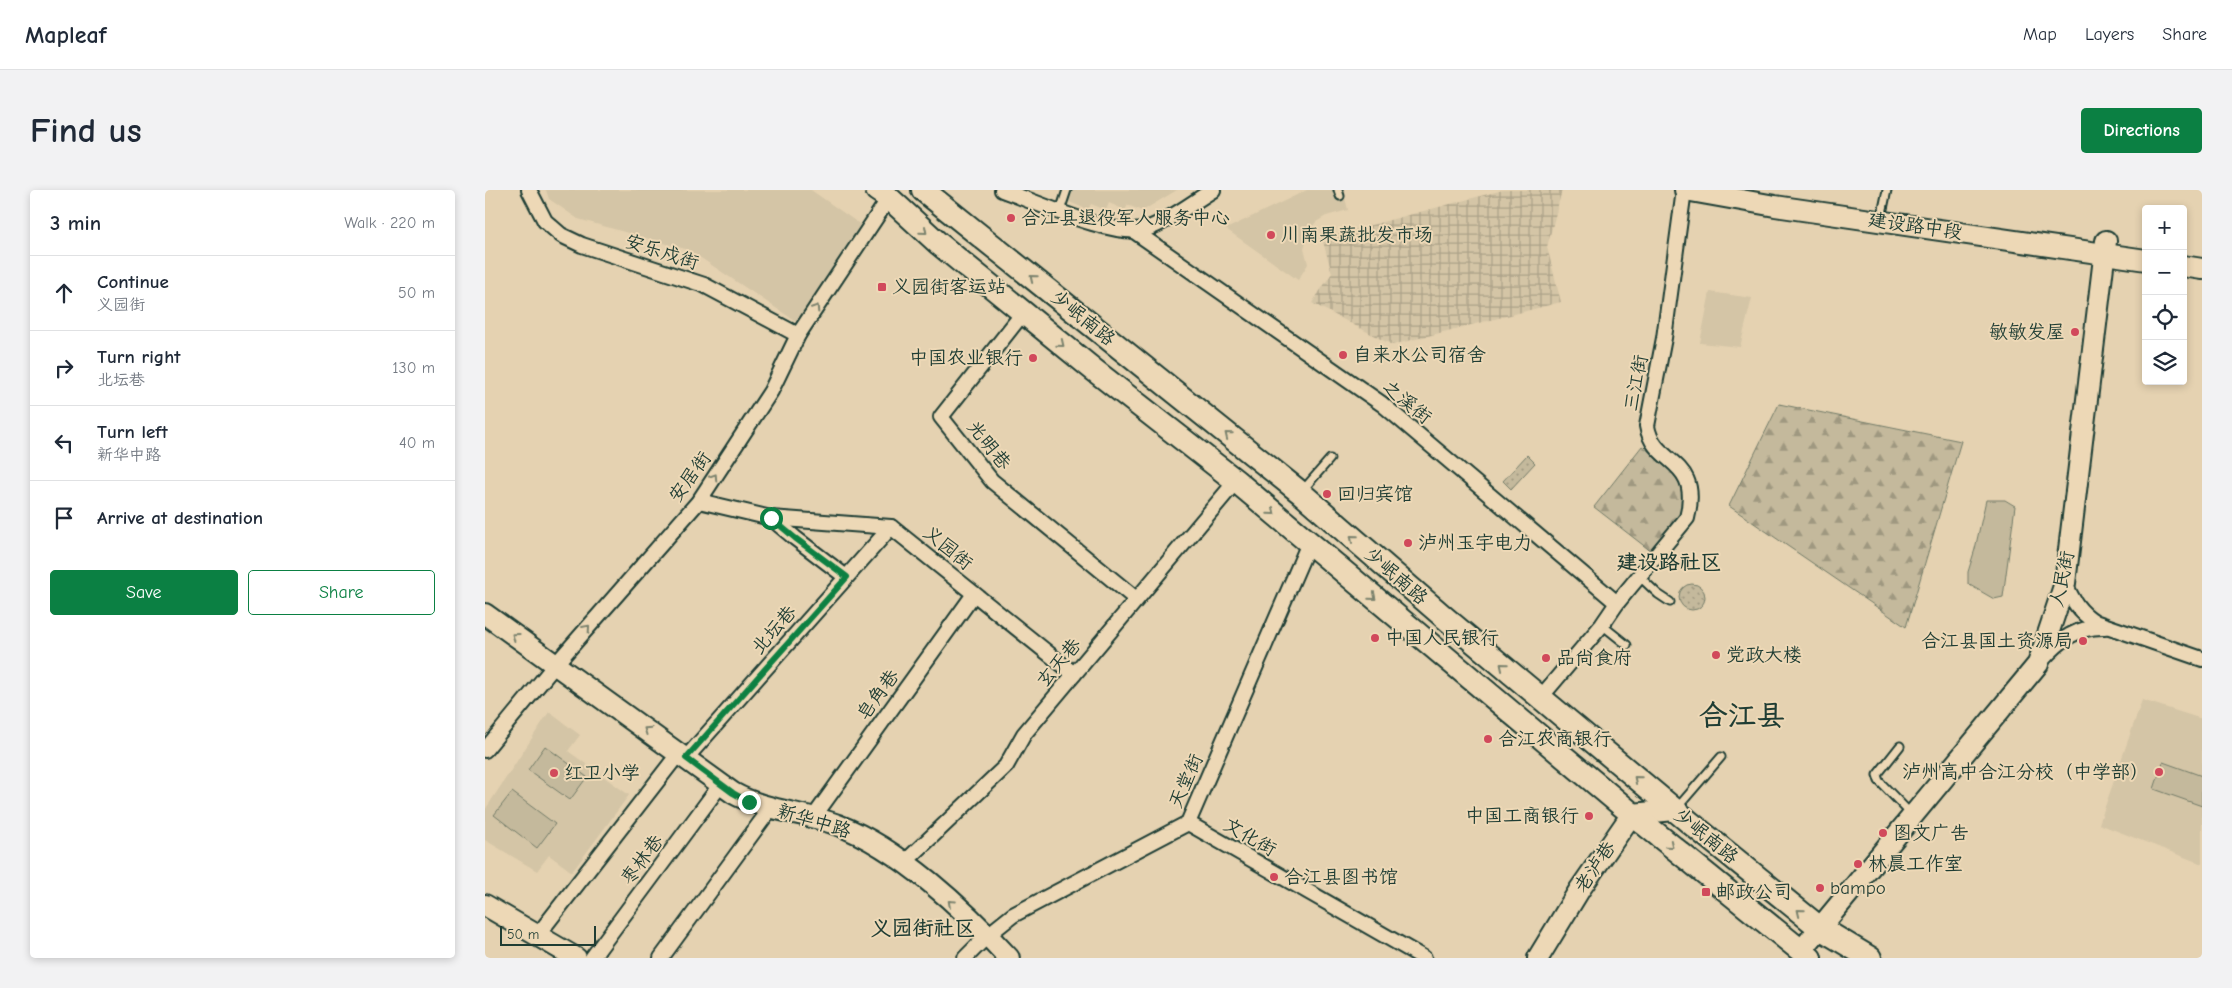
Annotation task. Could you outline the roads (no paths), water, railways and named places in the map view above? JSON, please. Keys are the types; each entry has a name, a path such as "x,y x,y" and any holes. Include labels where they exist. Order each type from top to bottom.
{"main road":[{"name":"少岷南路","path":"923,190 1301,493 1444,618 1820,928 1870,958"},
{"name":"少岷南路","path":"883,194 938,243 1235,481 1574,766 1805,955"},
{"path":"1133,401 1133,389 1137,384 1146,378 1154,376"},
{"path":"1574,766 1581,767 1592,760 1595,755 1596,743"}],"street":[{"name":"安乐戍街","path":"529,190 545,221 561,235 582,245 705,285 798,335"},
{"name":"之溪街","path":"1002,190 1110,228 1134,231 1153,227 1213,190"},
{"name":"建设路中段","path":"1685,190 1775,206 2105,248 2142,247"},
{"name":"三江街","path":"1541,697 1602,626 1617,603 1687,518 1691,504 1690,485 1685,475 1655,444 1649,436 1647,426 1664,338 1685,190"},
{"name":"建设路中段","path":"1758,190 1885,199 2105,248 2142,259"},
{"name":"安居街","path":"485,750 555,665 699,501 771,391 798,335 883,194"},
{"name":"之溪街","path":"1134,231 1382,404 1617,603"},
{"name":"人民街","path":"1805,955 1820,928 2039,664 2065,583 2105,248"},
{"path":"2187,254 2202,256"},
{"path":"2187,267 2202,269"},
{"name":"光明巷","path":"1023,313 941,417 992,481 1136,599"},
{"name":"玄天巷","path":"905,862 1006,766 1024,734 1235,481"},
{"path":"699,501 771,518 891,527"},
{"path":"771,518 847,577"},
{"name":"北坛巷","path":"537,936 683,755 891,527"},
{"name":"义园街","path":"891,527 1074,674"},
{"name":"天堂街","path":"965,958 988,935 1013,915 1188,823 1309,543"},
{"path":"2065,583 2073,602 2087,617 2106,627 2202,659"},
{"name":"皂角巷","path":"813,818 974,594"},
{"name":"新华中路","path":"485,614 721,784 749,802 839,826 905,862 988,935 1009,958"},
{"path":"2039,664 2052,649 2070,634 2088,628 2106,627"},
{"name":"枣林巷","path":"592,958 721,784"},
{"path":"661,958 771,808"},
{"path":"1632,814 1675,810"},
{"name":"老泸巷","path":"1538,958 1580,889 1632,814"},
{"name":"文化街","path":"1188,823 1424,958"},
{"path":"485,904 576,958"}],"lane":[{"path":"1060,211 1067,190"},
{"path":"1301,493 1330,460"},
{"path":"1640,577 1658,594 1670,602"},
{"path":"1602,626 1627,645"},
{"path":"1901,746 1877,775 1879,781 1913,816"},
{"path":"1675,810 1721,756"}],"place":[{"name":"合江县退役军人服务中心","path":"1011,218"},
{"name":"川南果蔬批发市场","path":"1271,235"},
{"name":"义园街客运站","path":"882,287"},
{"name":"敏敏发屋","path":"2075,332"},
{"name":"自来水公司宿舍","path":"1343,355"},
{"name":"中国农业银行","path":"1033,358"},
{"name":"回归宾馆","path":"1327,494"},
{"name":"泸州玉宇电力","path":"1408,543"},
{"name":"中国人民银行","path":"1375,638"},
{"name":"合江县国土资源局","path":"2083,641"},
{"name":"党政大楼","path":"1716,655"},
{"name":"品尚食府","path":"1546,658"},
{"name":"合江农商银行","path":"1488,739"},
{"name":"泸州高中合江分校（中学部）","path":"2159,772"},
{"name":"红卫小学","path":"554,773"},
{"name":"中国工商银行","path":"1589,816"},
{"name":"图文广告","path":"1883,833"},
{"name":"林晨工作室","path":"1858,864"},
{"name":"合江县图书馆","path":"1274,877"},
{"name":"bampo","path":"1820,888"},
{"name":"邮政公司","path":"1706,892"}],"district":[{"name":"建设路社区","path":"1669,562"},
{"name":"合江县","path":"1742,715"},
{"name":"义园街社区","path":"923,928"}]}
